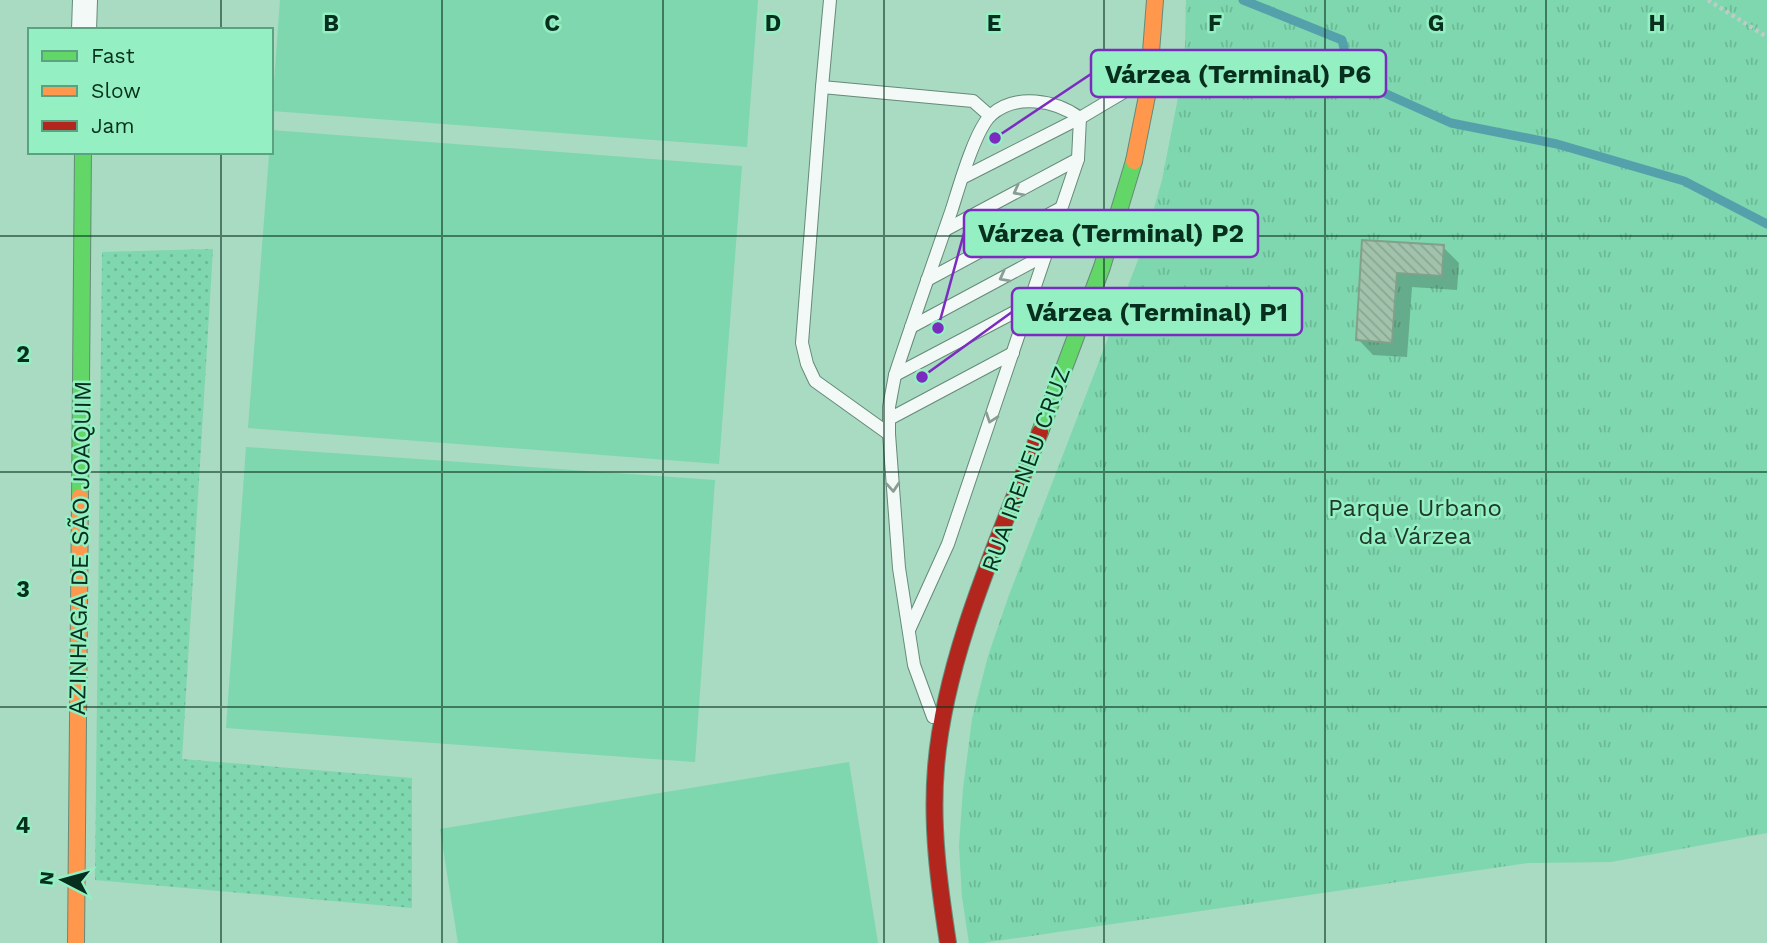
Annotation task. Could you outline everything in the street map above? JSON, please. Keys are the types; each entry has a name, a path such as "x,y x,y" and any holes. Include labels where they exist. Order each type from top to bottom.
{"street":[{"path":"84,28 85,0"},
{"name":"RUA IRENEU CRUZ","path":"948,943 941,903 934,797 940,736 949,692 970,617 1097,280 1125,197 1144,118 1150,77 1155,0"},
{"name":"AZINHAGA DE SÃO JOAQUIM","path":"76,943 83,154"}],"lane":[{"path":"830,0 802,343 815,381 889,434"},
{"path":"962,178 1080,117 1150,77"},
{"path":"822,87 972,101 990,116"},
{"path":"940,736 914,664 899,568 889,434 895,375 962,178 978,136 990,116 1011,104 1045,101 1066,108 1080,117"},
{"path":"909,631 948,544 1078,159 1080,117"},
{"path":"945,230 1078,159"},
{"path":"927,280 1061,208"},
{"path":"911,327 1045,255"},
{"path":"895,375 1028,306"},
{"path":"889,419 1013,353"}],"path":[{"path":"1708,0 1767,37"}],"green space":[{"path":"280,0 758,0 747,147 273,111"},
{"name":"Parque Urbano da Várzea","path":"1186,0 1767,0 1767,833 1611,862 1528,863 969,943 962,897 959,846 972,719 988,656 1009,595 1143,247 1162,180 1177,103 1185,46"},
{"path":"273,130 742,166 719,464 248,428"},
{"path":"213,249 182,759 412,778 412,908 95,880 102,252"},
{"path":"246,447 715,480 695,762 226,728"},
{"path":"849,762 878,943 458,943 440,829"}],"building":[{"path":"1362,240 1444,245 1442,276 1397,273 1392,343 1356,340"}],"waterway":[{"path":"1243,0 1342,40 1351,78 1451,123 1557,144 1684,181 1767,224"}],"traffic: fast":[{"path":"80,497 83,154"},
{"path":"1040,432 1102,267 1134,161"}],"traffic: slow":[{"path":"1134,161 1148,91 1155,0"},
{"path":"76,943 80,497"}],"traffic: jam":[{"path":"948,943 934,811 941,725 950,682 976,596 1040,432"}],"place":[{"name":"Várzea (Terminal) P6","path":"995,138"},
{"name":"Várzea (Terminal) P2","path":"938,328"},
{"name":"Várzea (Terminal) P1","path":"922,377"}]}
